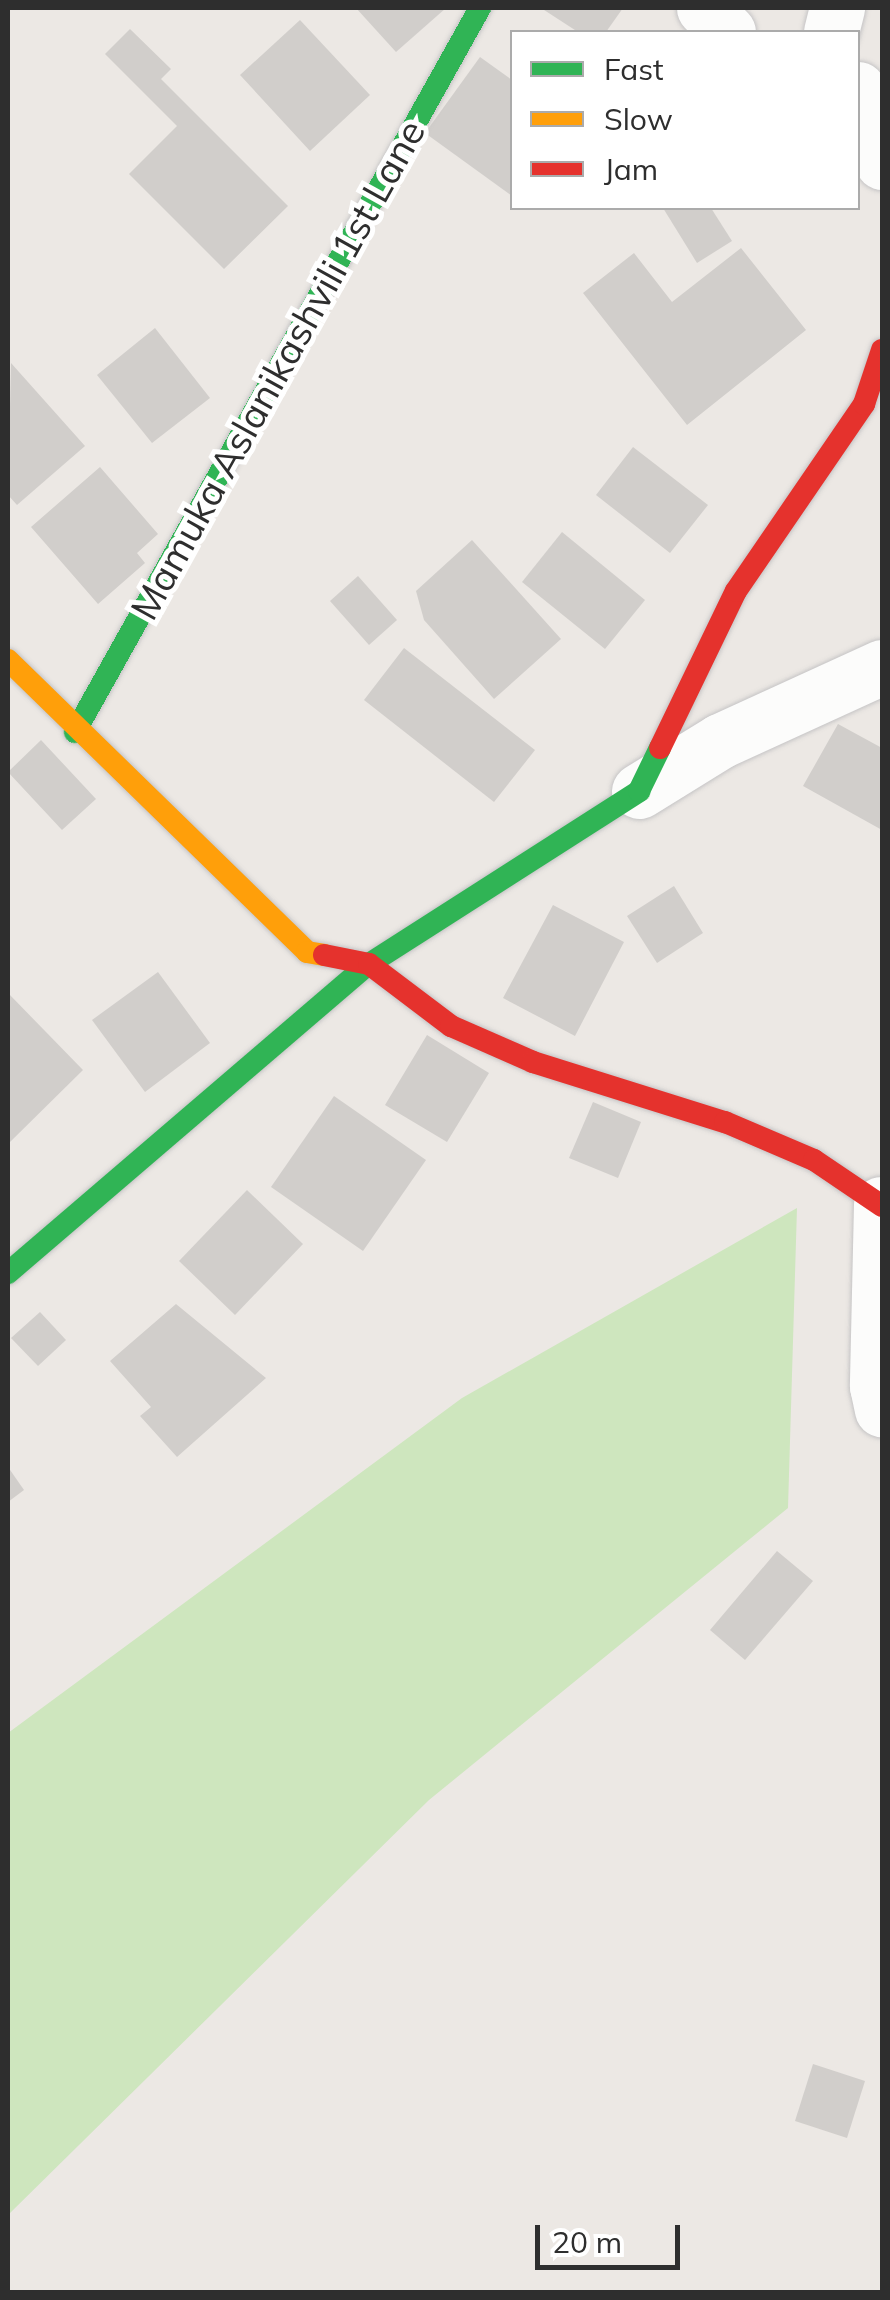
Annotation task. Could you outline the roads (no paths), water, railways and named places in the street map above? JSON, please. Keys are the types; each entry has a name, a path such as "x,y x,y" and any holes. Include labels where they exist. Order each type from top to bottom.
{"street":[{"name":"Mamuka Aslanikashvili 1st Lane","path":"75,732 480,8"},
{"path":"704,8 726,30"},
{"path":"860,93 882,140 882,162"},
{"path":"860,127 882,140"},
{"path":"639,792 736,591 864,404 882,350"},
{"path":"8,660 75,732 307,952 369,964 450,1026 533,1062 726,1122 814,1160 882,1205 876,1386 882,1409"},
{"path":"8,1273 369,964 720,741 882,667"}]}
